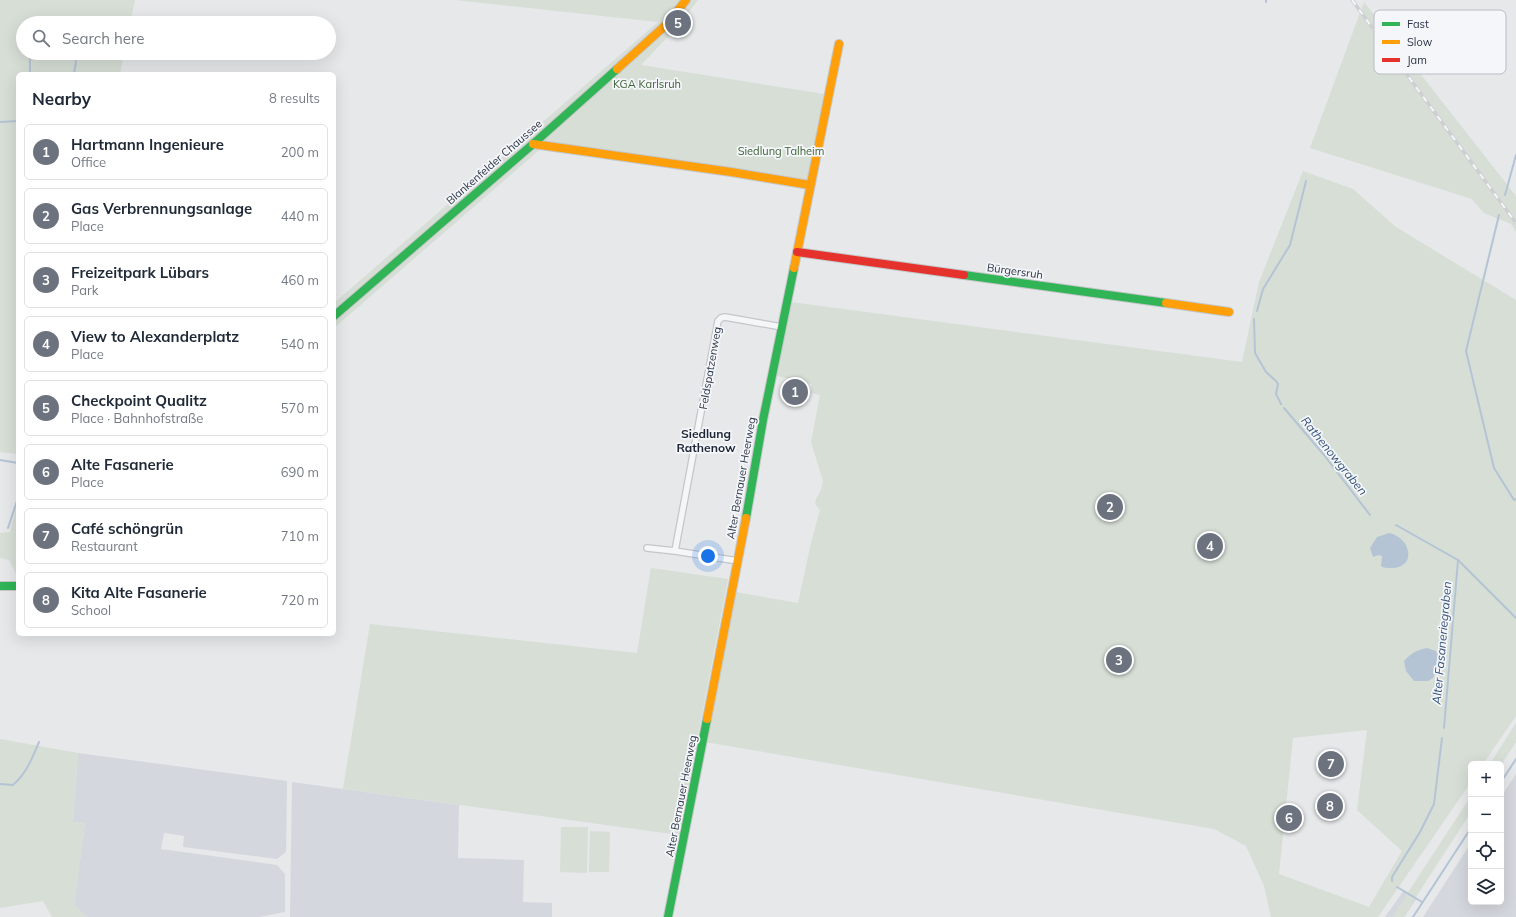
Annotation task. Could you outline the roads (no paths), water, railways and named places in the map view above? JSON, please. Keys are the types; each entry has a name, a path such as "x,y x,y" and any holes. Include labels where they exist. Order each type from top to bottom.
{"street":[{"name":"Blankenfelder Chaussee","path":"336,314 533,144 667,24 686,0"},
{"name":"Alter Bernauer Heerweg","path":"668,917 782,327 839,44"},
{"path":"533,144 731,172 810,185"},
{"name":"Bürgersruh","path":"797,252 1229,312"},
{"name":"Feldspatzenweg","path":"675,551 718,321 725,317 782,327"},
{"path":"647,548 738,561"},
{"path":"0,586 16,586"}],"water":[{"path":"1389,533 1402,540 1408,552 1408,558 1405,564 1399,567 1384,568 1381,566 1382,556 1379,555 1373,557 1370,548 1377,537"},
{"path":"1427,648 1436,651 1440,663 1433,678 1428,681 1414,681 1406,671 1404,661 1414,652"}],"waterway":[{"path":"30,60 30,72"},
{"path":"74,72 76,61"},
{"path":"0,122 16,121"},
{"path":"1505,195 1516,155"},
{"name":"Rathenowgraben","path":"1257,311 1263,289 1290,245 1306,181"},
{"path":"1499,215 1466,351 1494,468 1514,500 1516,499"},
{"name":"Rathenowgraben","path":"1254,319 1255,353 1266,372 1278,384 1276,394 1281,404"},
{"name":"Rathenowgraben","path":"1284,408 1324,455 1370,515"},
{"path":"0,460 16,463"},
{"path":"8,528 16,504"},
{"path":"1396,525 1458,560 1516,618"},
{"name":"Alter Fasaneriegraben","path":"1444,728 1458,560"},
{"name":"Alter Fasaneriegraben","path":"1392,881 1392,877 1420,832 1434,804 1442,738"},
{"path":"0,784 13,785 18,780 29,765 39,742"},
{"path":"1504,777 1516,759"},
{"path":"1413,917 1468,833"},
{"name":"Alter Fasaneriegraben","path":"1397,887 1422,902"}],"railway":[{"path":"1352,0 1374,30"},
{"path":"1406,74 1516,223"}],"place":[{"name":"Checkpoint Qualitz","path":"678,23"},
{"name":"Hartmann Ingenieure","path":"795,392"},
{"name":"Gas Verbrennungsanlage","path":"1110,507"},
{"name":"View to Alexanderplatz","path":"1210,546"},
{"name":"Freizeitpark Lübars","path":"1119,660"},
{"name":"Café schöngrün","path":"1331,764"},
{"name":"Kita Alte Fasanerie","path":"1330,806"},
{"name":"Alte Fasanerie","path":"1289,818"}],"district":[{"name":"Siedlung Rathenow","path":"706,441"}],"park label":[{"name":"KGA Karlsruh","path":"647,84"},
{"name":"Siedlung Talheim","path":"781,151"}]}
